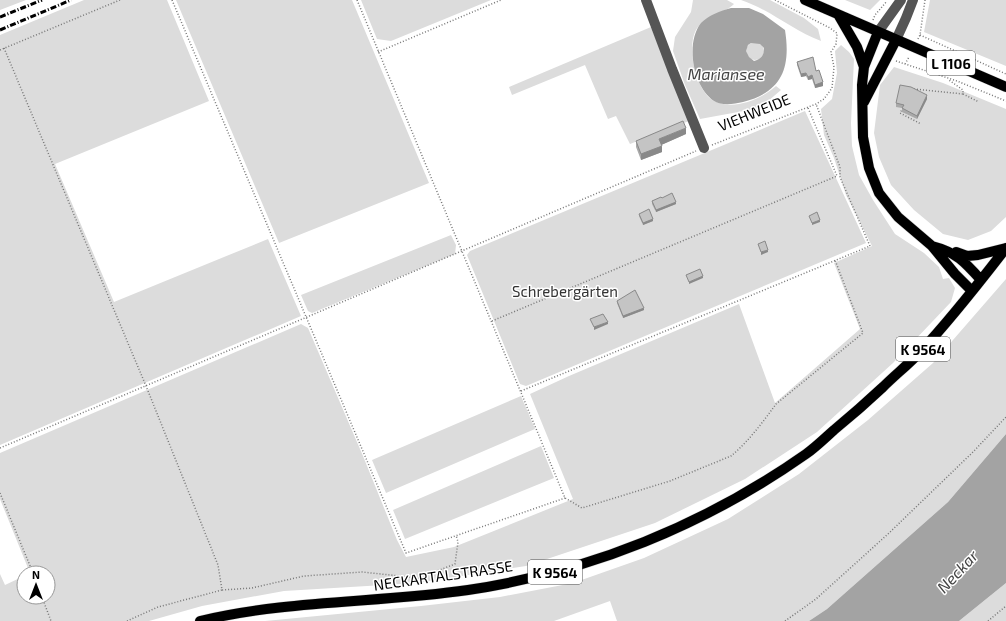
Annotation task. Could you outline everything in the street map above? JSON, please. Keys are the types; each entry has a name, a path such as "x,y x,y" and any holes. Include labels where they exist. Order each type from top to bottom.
{"main road":[{"name":"L 1106","path":"805,0 1006,87"},
{"path":"839,16 854,41 864,67"},
{"path":"878,32 864,67 862,85 862,131 865,154 869,168 879,194 898,217 932,246 955,274 972,290"},
{"path":"863,105 896,40"},
{"path":"932,246 968,256 1006,248"},
{"name":"NECKARTALSTRASSE","path":"200,621 221,616 282,607 422,595 466,590 506,583 585,564 664,535 742,496 808,453 867,402 920,352 1006,248"},
{"path":"946,250 966,263 981,280"}],"street":[{"path":"646,0 704,148"},
{"path":"878,32 901,0"},
{"path":"896,40 913,0"}],"path":[{"path":"0,50 120,0"},
{"path":"172,0 308,317 355,434 406,553 565,498"},
{"path":"357,0 565,498 582,508 670,481 731,456 739,449 776,404 863,333 835,260"},
{"path":"378,52 501,0"},
{"path":"775,0 830,28 838,34 841,39"},
{"path":"925,0 920,35 1006,74"},
{"path":"521,391 870,246 840,177 840,167 816,104 824,99 832,88 834,67 831,52 836,44 838,34"},
{"path":"4,48 146,386 218,565 222,590"},
{"path":"887,58 957,81 1006,102"},
{"path":"948,79 963,90 963,94"},
{"path":"912,88 918,90 963,94 979,102"},
{"name":"VIEHWEIDE","path":"0,448 704,148 816,104"},
{"path":"807,107 837,176"},
{"path":"903,107 900,113 921,124"},
{"path":"492,322 837,176 840,177"},
{"path":"786,621 816,599 882,539 973,452 1006,417"},
{"path":"0,493 30,565"},
{"path":"127,621 158,607 222,590 252,588 304,576 362,572 419,578 455,564 458,542 456,535"},
{"path":"45,605 50,621"},
{"path":"988,621 1006,606"}],"green space":[{"path":"0,0 26,0 0,10"},
{"path":"84,0 167,0 209,101 55,164 114,302 268,239 301,316 0,445 0,35"},
{"path":"176,0 352,0 429,183 279,243"},
{"path":"361,0 491,0 391,41 377,39"},
{"path":"693,0 727,0 734,4 726,10 702,22 694,34 692,55 694,66 697,77 707,96 714,101 730,105 755,99 776,86 781,90 760,108 700,119 685,85 673,51 675,37 691,12"},
{"path":"741,0 770,0 804,18 818,29 821,41 801,32 762,9"},
{"path":"845,0 880,0 870,10"},
{"path":"930,0 1006,0 1006,66 924,32"},
{"path":"651,27 689,121 630,144 616,116 608,119 585,65 512,95 509,87"},
{"path":"755,42 761,45 764,51 761,57 755,60 749,57 746,51 749,45"},
{"path":"841,45 854,59 851,123 852,146 859,175 895,234 924,253 939,267 943,279 949,278 955,288 951,302 893,363 817,432 745,479 655,523 526,566 417,583 284,591 202,606 149,621 0,621 0,574 5,585 16,580 16,605 56,605 56,565 27,565 0,499 0,453 301,324 308,328 397,540 406,557 454,547 573,499 530,394 739,304 775,403 860,329 834,263 872,246 846,195 834,158 824,135 821,109 832,99 837,73 835,51"},
{"path":"894,67 943,83 1006,109 1006,217 991,231 968,240 943,234 914,210 891,185 879,157 874,133 880,85"},
{"name":"Schrebergärten","path":"805,111 866,243 526,386 520,384 467,255 470,251"},
{"path":"451,235 456,245 455,254 312,313 308,311 301,295"},
{"path":"1006,279 1006,434 948,502 827,609 809,621 617,621 610,601 554,621 265,621 500,597 573,583 644,558 728,519 799,474 868,420 933,363"},
{"path":"521,396 535,429 386,493 372,460"},
{"path":"541,446 554,478 405,539 393,510"},
{"path":"1006,583 1006,621 959,621"}],"water":[{"name":"Mariansee","path":"731,8 749,8 763,14 785,30 787,44 785,67 775,85 767,92 756,98 743,102 721,104 714,101 707,94 696,75 693,42 696,32 704,20 719,12","holes":["751,43 760,44 764,48 763,55 754,61 749,57 746,51 748,45"]},
{"name":"Neckar","path":"1006,434 1006,583 959,621 809,621 827,609 948,502"}],"building":[{"path":"813,57 816,71 819,70 823,82 815,85 812,75 808,77 806,73 801,74 797,62"},
{"path":"900,85 911,87 927,95 917,116 902,108 904,105 896,103"},
{"path":"683,121 686,128 659,139 662,146 641,154 636,141"},
{"path":"672,193 676,202 656,210 652,201"},
{"path":"649,209 653,219 643,223 639,214"},
{"path":"817,212 820,220 812,223 809,216"},
{"path":"765,241 768,250 761,252 758,244"},
{"path":"700,269 703,276 689,282 686,275"},
{"path":"635,290 644,308 623,316 617,301"},
{"path":"603,314 608,322 594,327 590,319"}],"railway":[{"path":"0,17 42,0"},
{"path":"0,30 71,0"}]}
